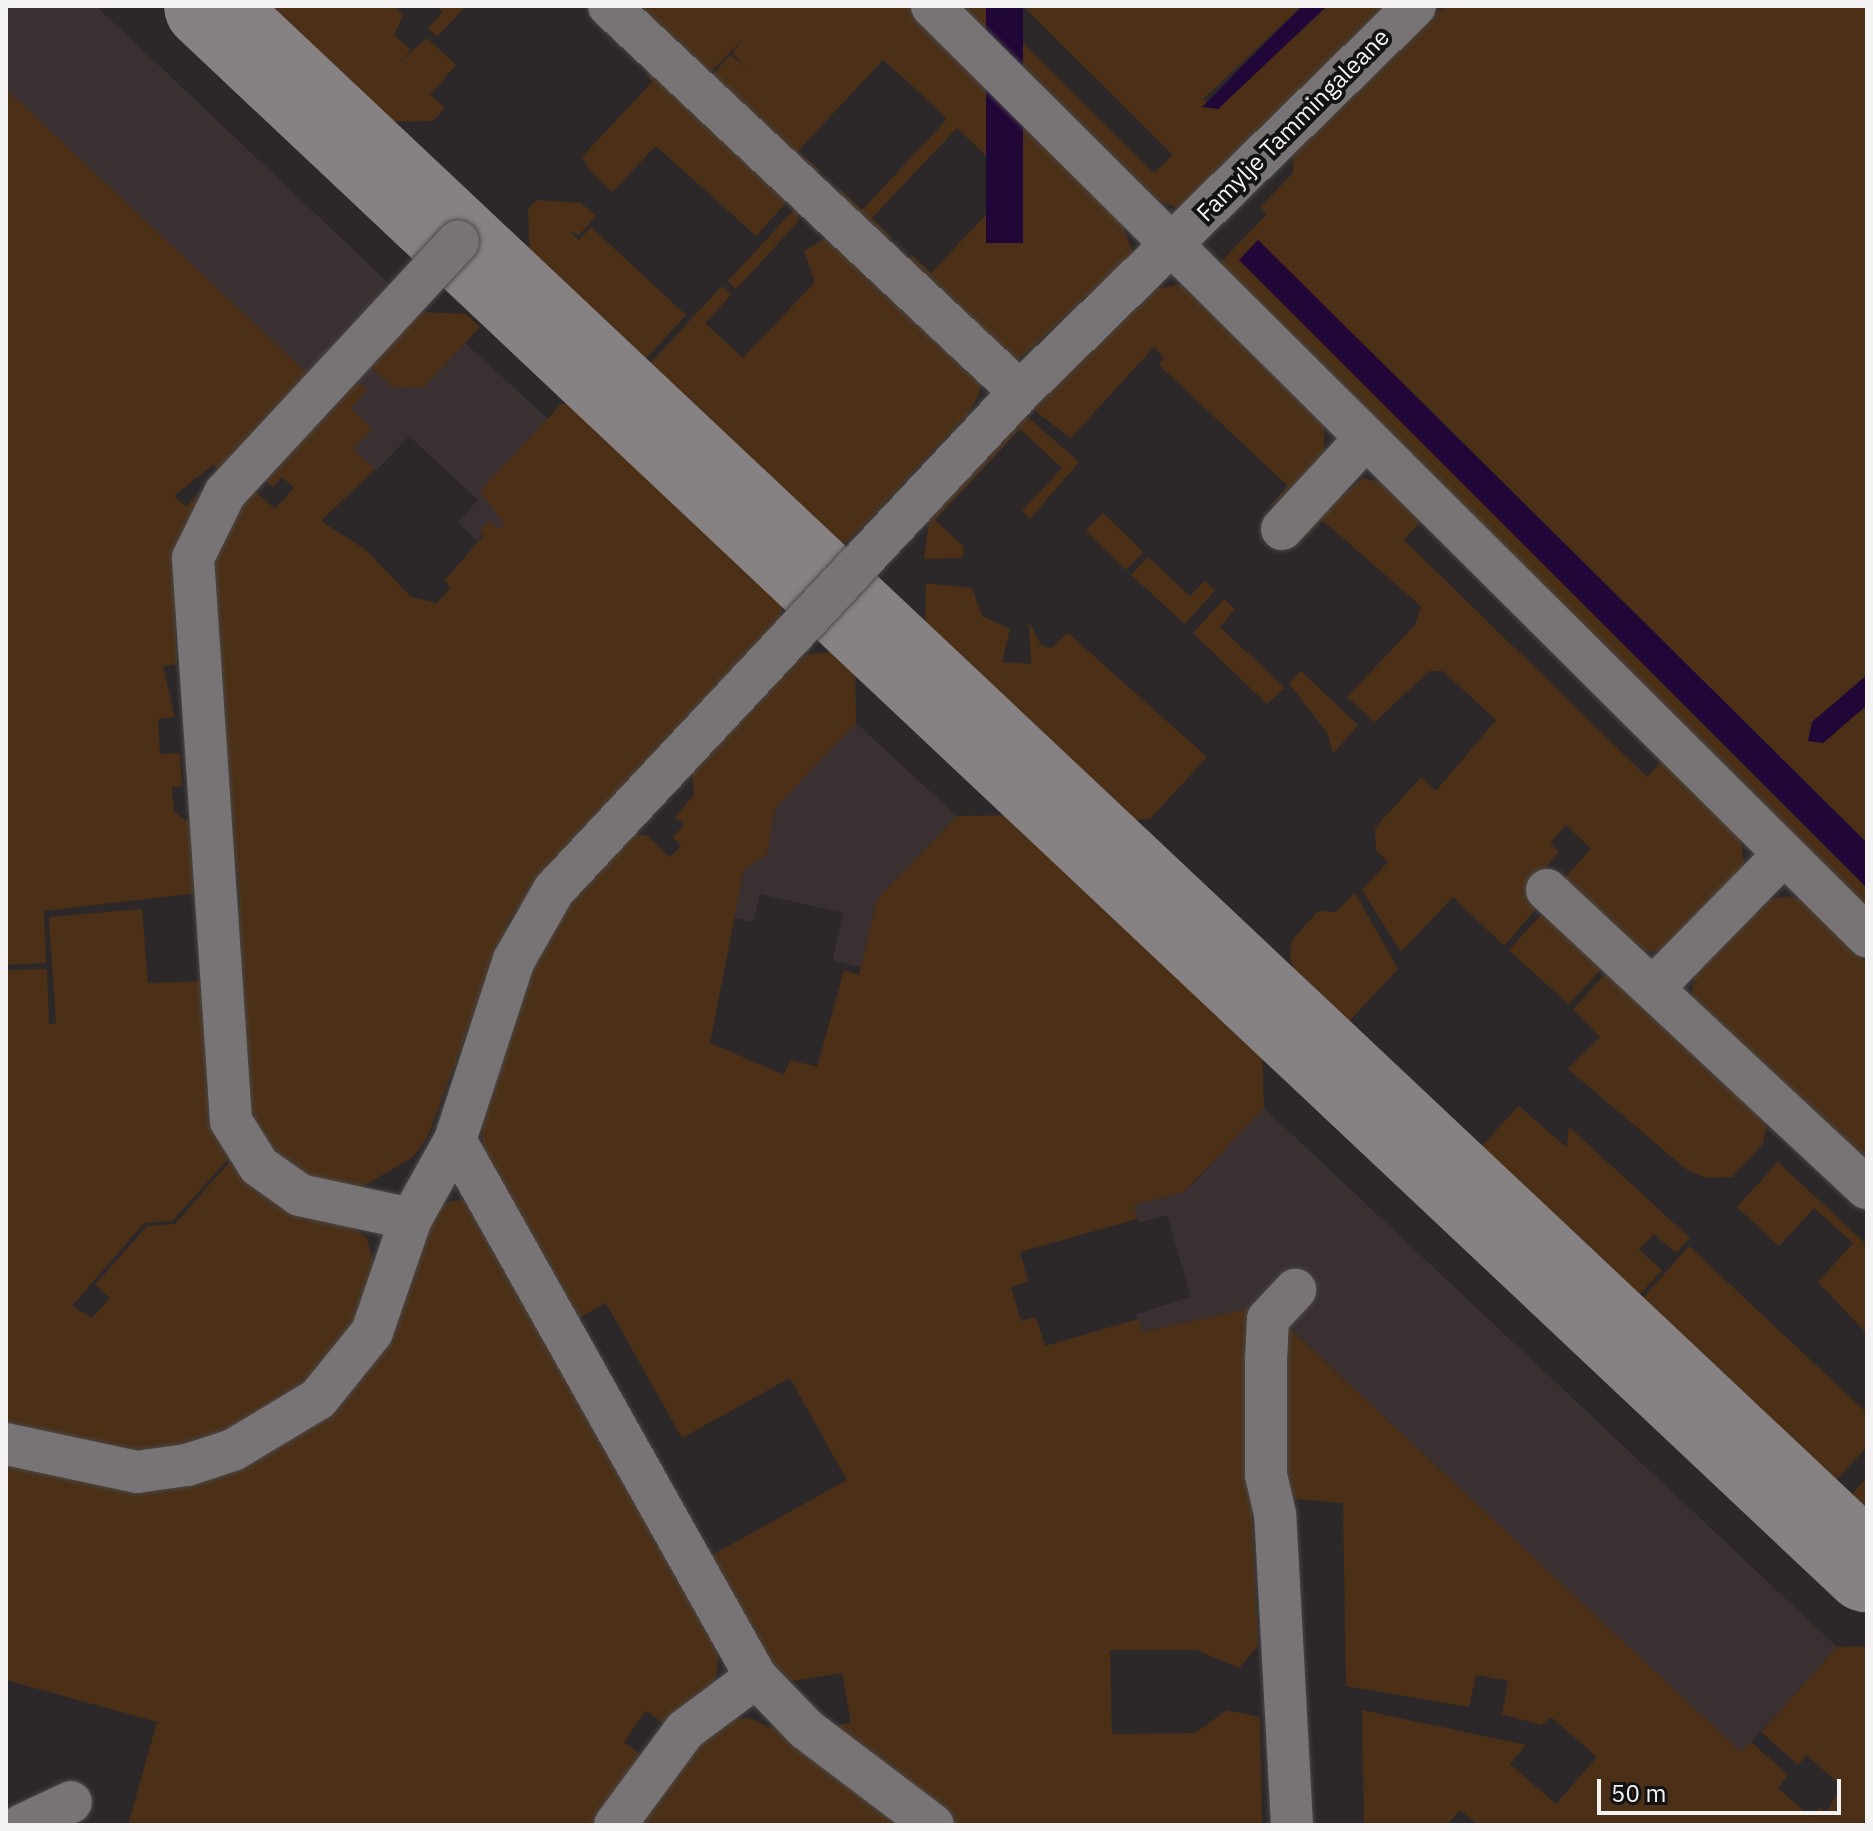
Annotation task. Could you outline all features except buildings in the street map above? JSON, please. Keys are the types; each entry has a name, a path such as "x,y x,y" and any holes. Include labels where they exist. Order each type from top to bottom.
{"street":[{"path":"609,6 1020,392"},
{"path":"932,6 1867,936"},
{"name":"Famylje Tammingaleane","path":"6,1444 137,1472 233,1450 289,1421 338,1378 372,1332 411,1219 455,1140 514,960 554,890 1020,392 1173,246 1415,6"},
{"path":"411,1219 300,1195 259,1166 231,1121 193,558 225,493 458,241"},
{"path":"1282,529 1366,438"},
{"path":"1653,988 1784,854"},
{"path":"1547,890 1867,1188"},
{"path":"455,1140 756,1677 806,1729 933,1825"},
{"path":"1292,1825 1275,1514 1266,1475 1266,1360 1268,1319 1295,1290"},
{"path":"615,1825 685,1730 756,1677"},
{"path":"22,1825 71,1802"}],"shaded area":[{"path":"6,6 96,6 416,309 424,387 465,343 548,419 481,491 504,524 499,529 489,521 478,542 458,522 478,500 409,436 376,471 353,449 351,408 367,391 333,398 6,89"},
{"path":"255,6 394,6 403,16 394,35 411,50 397,65 427,38 456,65 430,95 445,108 433,121 378,122"},
{"path":"436,6 466,6 437,37 428,28 443,12"},
{"path":"632,6 910,6 1117,212 1133,253 1015,363 905,262 912,255 931,273 1015,184 957,128 872,218 891,237 886,244 834,195 840,189 862,210 947,119 906,80 883,60 798,151 820,171 815,178 709,79 730,55 747,68 732,53 745,37 707,76"},
{"path":"957,6 986,6 1154,173 1173,155 1023,6 1302,6 1203,99 1218,109 1327,6 1390,6 1178,208 1149,197"},
{"path":"986,6 1023,6 1023,243 986,243"},
{"path":"1302,6 1327,6 1218,109 1202,107"},
{"path":"1445,6 1867,6 1867,675 1812,722 1823,743 1867,705 1867,843 1258,240 1240,260 1867,888 1867,916 1218,265 1267,214 1260,207 1293,173 1293,145"},
{"path":"653,67 793,195 756,236 656,146 612,192 590,171 582,157 653,81 646,74"},
{"path":"6,89 309,375 223,473 213,465 174,496 186,507 201,491 206,495 175,610 177,664 163,666 175,717 158,719 160,754 180,753 182,786 172,787 174,812 190,823 197,893 44,911 46,963 6,965"},
{"path":"537,200 581,203 596,216 579,235 569,231 579,240 591,227 686,315 638,367 530,265 528,209"},
{"path":"799,204 797,223 736,289 728,281"},
{"path":"829,236 980,383 980,392 969,413 865,524 845,543 827,545 642,372 722,286 731,295 705,323 743,358 815,282 804,251"},
{"path":"1258,240 1867,843 1867,888 1239,260"},
{"path":"1180,284 1324,425 1324,456 1278,508 1272,504 1288,486 1159,365 1164,358 1154,347 1071,438 1031,408 1151,290"},
{"path":"420,312 466,314 480,327 424,387 394,388 365,362"},
{"path":"353,376 367,390 351,408 372,429 353,449 375,469 321,521 366,550 411,597 437,603 450,588 445,580 484,535 479,532 489,521 499,529 504,524 480,491 561,404 587,403 776,581 783,603 779,625 511,917 427,1138 413,1157 360,1188 286,1170 246,1117 234,937 240,903 209,573 250,487 275,509 294,488 282,477 273,487 260,476"},
{"path":"1025,415 1079,462 1030,519 1022,511 1062,468 1020,429 935,520 964,547 962,558 924,559 930,515"},
{"path":"1363,478 1384,483 1423,519 1404,540 1647,777 1664,758 1741,839 1744,865 1661,952 1635,950 1560,883 1591,849 1566,825 1550,843 1559,852 1527,890 1541,903 1504,946 1453,897 1401,952 1362,890 1388,862 1376,850 1375,828 1421,777 1436,791 1496,720 1443,671 1429,671 1375,722 1347,697 1415,625 1421,606 1322,520 1305,537 1301,533"},
{"path":"1103,513 1143,552 1126,570 1086,531"},
{"path":"1148,557 1190,596 1205,581 1215,590 1185,624 1131,575"},
{"path":"926,583 972,588 982,616 1010,629 1002,662 1031,664 1029,622 1041,645 1051,648 1068,633 1207,757 1150,819 1122,821 925,636"},
{"path":"1224,599 1235,609 1220,627 1285,688 1267,704 1193,633"},
{"path":"848,650 855,656 856,723 775,808 767,855 744,869 710,1043 784,1075 790,1060 817,1067 844,970 859,975 877,899 957,816 1025,815 1262,1039 1264,1108 1184,1192 1134,1205 1137,1219 1020,1252 1028,1281 1011,1287 1021,1321 1036,1317 1045,1346 1138,1319 1142,1332 1265,1305 1250,1473 1258,1646 1239,1668 1197,1650 1110,1650 1112,1734 1195,1733 1227,1710 1260,1717 1262,1825 956,1825 827,1727 851,1723 842,1673 780,1683 705,1559 847,1480 790,1378 682,1438 606,1303 571,1322 483,1159 482,1121 534,964 569,904 630,835 646,835 670,857 681,846 673,837 684,825 675,817 694,795 692,770 803,655"},
{"path":"1301,671 1358,725 1333,754 1328,734 1289,683"},
{"path":"1867,675 1867,705 1823,743 1808,741 1812,722"},
{"path":"856,723 957,816 877,899 861,967 833,960 843,913 760,894 753,922 734,918 744,869 767,855 775,808"},
{"path":"1355,893 1398,969 1342,1029 1300,991 1290,957 1292,940 1318,911 1336,912"},
{"path":"1788,896 1802,900 1867,964 1867,1168 1692,997 1694,973 1758,902"},
{"path":"1547,908 1607,962 1569,1005 1509,950"},
{"path":"142,909 148,983 206,981 230,1157 172,1221 144,1223 72,1306 92,1318 110,1298 95,1285 147,1226 175,1224 232,1159 366,1236 376,1271 358,1322 325,1366 266,1415 184,1448 135,1452 6,1426 6,970 47,969 49,1024 56,1023 49,917"},
{"path":"1612,966 1768,1115 1763,1144 1732,1177 1705,1178 1686,1169 1568,1069 1600,1037 1573,1010"},
{"path":"1519,1106 1567,1148 1569,1127 1690,1238 1676,1253 1654,1234 1639,1250 1662,1270 1632,1303 1473,1155"},
{"path":"1264,1108 1837,1647 1741,1753 1266,1305 1141,1332 1136,1314 1191,1297 1167,1215 1139,1223 1133,1205 1185,1192"},
{"path":"1778,1162 1867,1245 1867,1334 1818,1282 1853,1243 1814,1208 1779,1246 1737,1207"},
{"path":"463,1199 476,1210 719,1645 716,1682 671,1729 646,1711 624,1742 648,1760 600,1825 128,1825 157,1722 6,1680 6,1458 97,1483 281,1440 440,1204"},
{"path":"1689,1246 1867,1413 1867,1447 1836,1480 1823,1483 1635,1307"},
{"path":"1281,1320 1741,1752 1751,1742 1788,1775 1778,1788 1811,1817 1820,1807 1827,1812 1841,1786 1807,1755 1798,1765 1761,1732 1837,1647 1867,1646 1867,1818 1861,1825 1478,1825 1460,1810 1447,1825 1364,1825 1362,1710 1526,1745 1510,1764 1556,1804 1597,1757 1551,1717 1541,1725 1502,1714 1508,1681 1476,1675 1469,1707 1346,1686 1343,1503 1283,1498"},
{"path":"1867,1477 1867,1524 1848,1499"},
{"path":"748,1718 797,1738 911,1825 629,1825 696,1737 724,1719"}],"taxiway":[{"path":"208,6 1867,1568"}]}
